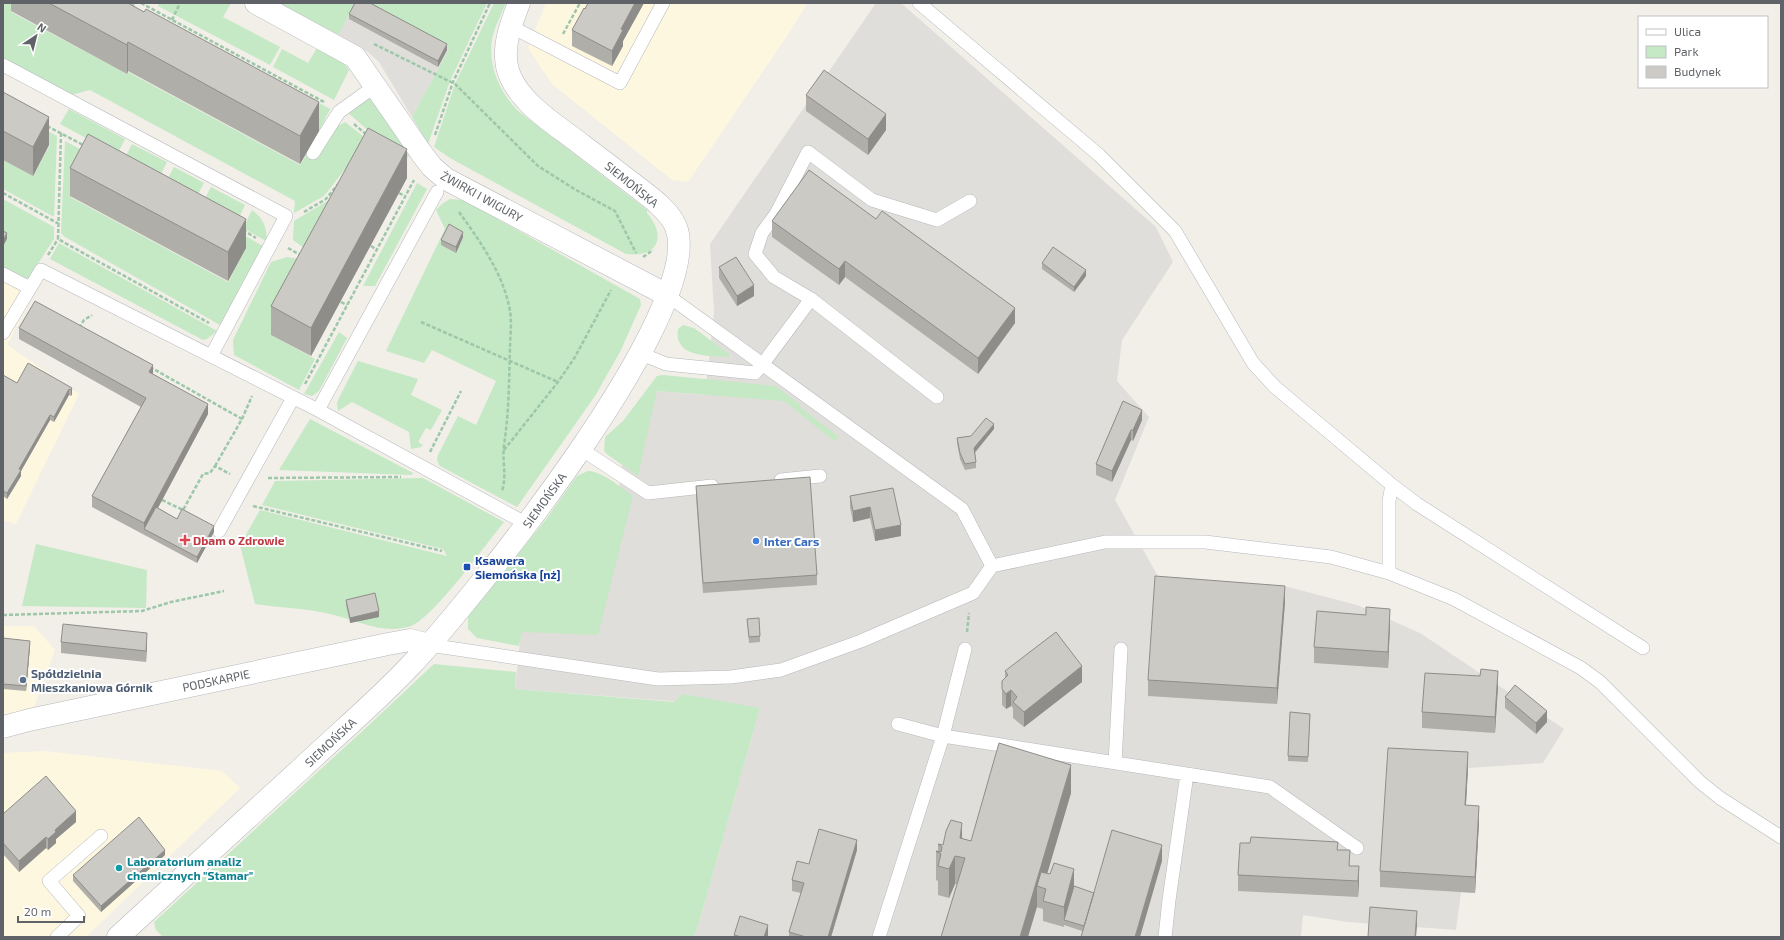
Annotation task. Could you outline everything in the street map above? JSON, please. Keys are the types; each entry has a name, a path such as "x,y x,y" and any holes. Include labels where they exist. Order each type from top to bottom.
{"street":[{"name":"ŻWIRKI I WIGURY","path":"256,3 355,57 428,163 446,179 645,282 667,295"},
{"name":"SIEMOŃSKA","path":"118,937 365,710 429,645 477,589 527,524 581,449 606,411 653,327 667,295 677,260 678,248 676,227 668,213 655,200 532,105 519,91 510,76 506,59 506,44 510,26 519,3"},
{"name":"PODSKARPIE","path":"3,727 37,718 388,644 410,640 429,645"}],"lane":[{"path":"510,26 620,83 663,3"},
{"path":"919,3 1099,155 1175,231 1253,363 1275,387 1392,485 1417,504 1643,648"},
{"path":"3,65 286,216 211,356"},
{"path":"314,153 340,112 375,86"},
{"path":"937,397 811,299 774,277 755,254 762,233 776,214 808,152 872,200 937,220 970,201"},
{"path":"318,410 437,192"},
{"path":"3,333 41,270 318,410 527,524"},
{"path":"3,274 30,288"},
{"path":"667,295 962,509 992,566"},
{"path":"639,353 666,364 755,373 811,299"},
{"path":"219,531 248,478 295,399"},
{"path":"581,449 648,493 728,485"},
{"path":"766,481 820,476"},
{"path":"1389,573 1389,501 1392,485"},
{"path":"429,645 658,679 731,678 781,670 861,641 973,593 992,566 1105,542 1205,542 1332,557 1389,573 1454,599 1581,668 1600,682 1700,782 1720,798 1781,836"},
{"path":"879,937 943,736 965,649"},
{"path":"1115,763 1121,649"},
{"path":"898,724 943,736 1270,787 1357,848"},
{"path":"1165,937 1168,900 1187,774"},
{"path":"57,937 79,916 49,881 101,836"}],"path":[{"path":"131,9 134,3"},
{"path":"141,3 340,112 373,140"},
{"path":"172,20 180,3"},
{"path":"434,140 453,82 490,3"},
{"path":"555,48 580,3"},
{"path":"190,37 194,31"},
{"path":"373,44 453,82 538,166 576,190 615,211 639,258"},
{"path":"248,69 251,63"},
{"path":"306,100 309,94"},
{"path":"46,125 86,146"},
{"path":"60,133 58,239 225,332"},
{"path":"295,399 416,176 437,192 452,197 457,209 478,238 502,286 510,312 510,361 508,416 504,450 504,483 496,507"},
{"path":"286,216 294,218 326,199 340,181"},
{"path":"3,193 59,224"},
{"path":"399,193 405,196"},
{"path":"254,199 238,227 305,257"},
{"path":"371,246 376,249"},
{"path":"504,450 558,382 575,357 613,286"},
{"path":"76,334 84,320 94,313 101,300"},
{"path":"341,302 347,305"},
{"path":"421,322 558,382"},
{"path":"80,327 87,331"},
{"path":"148,365 242,419"},
{"path":"183,510 203,474 210,473 215,466 242,419 258,380"},
{"path":"215,466 237,478 417,476 462,391"},
{"path":"162,500 189,513"},
{"path":"235,502 442,551"},
{"path":"3,615 142,611 171,602 224,591"},
{"path":"965,649 973,593"}],"shaded area":[{"path":"356,3 363,3 449,49 412,117 379,62 368,52 338,35"},
{"path":"546,3 807,3 793,27 688,182 672,180 552,84 528,48"},
{"path":"876,3 901,3 1156,227 1173,262 1122,340 1117,381 1149,417 1115,500 1159,578 1288,587 1357,605 1420,633 1564,729 1543,763 1468,768 1465,820 1479,822 1475,893 1461,892 1456,930 1348,922 1303,915 1301,937 693,937 696,933 760,708 515,689 521,632 602,612 622,465 657,391 705,395 714,313 710,244"},
{"path":"3,256 42,279 7,345 79,394 16,524 3,520"},
{"name":"Spółdzielnia Mieszkaniowa Górnik","path":"3,626 34,626 55,650 33,710 3,718"},
{"path":"45,751 222,771 240,788 86,937 3,937 3,753"}],"green space":[{"path":"3,3 16,3 11,12 127,74 128,72 300,165 307,153 318,158 336,127 345,122 368,140 324,196 294,213 295,201 90,90 71,95 3,58"},
{"path":"159,3 231,3 223,17 280,47 270,65 158,6"},
{"path":"279,3 356,3 338,35"},
{"path":"363,3 487,3 450,81 428,144 412,117 449,49"},
{"path":"494,3 506,3 494,31 491,45 493,66 505,94 517,110 647,210 647,213 657,230 658,237 656,244 646,253 626,254 450,158 434,147 455,84"},
{"path":"317,48 344,63 349,70 334,100 273,67 282,49 308,63"},
{"path":"372,97 409,156 403,161 346,111 359,101"},
{"path":"311,98 330,109 319,131 300,121"},
{"path":"69,109 125,139 117,155 60,124"},
{"path":"27,120 57,136 54,217 3,189 3,160 33,176 50,145 22,130"},
{"path":"65,141 112,166 88,163 70,197 228,282 246,248 235,242 240,233 263,246 220,325 65,237 61,233"},
{"path":"132,144 167,162 159,178 124,160"},
{"path":"174,167 204,183 196,198 166,182"},
{"path":"417,183 427,189 375,286 363,286"},
{"path":"211,187 245,205 238,220 203,202"},
{"path":"3,199 54,227 54,239 28,279 3,268"},
{"path":"450,199 464,200 640,299 641,305 620,352 595,396 517,507 440,466 437,460 438,455 458,416 476,425 496,381 432,350 424,363 386,351 445,229 436,210"},
{"path":"329,200 314,255 293,240 294,221"},
{"path":"252,210 259,216 264,224 266,241 243,228"},
{"path":"59,243 217,331 207,339 203,340 50,259"},
{"path":"287,257 299,259 308,264 271,335 315,359 299,390 234,355 233,340 271,262"},
{"path":"683,325 694,328 729,354 729,357 694,354 687,350 681,345 678,338 678,329"},
{"path":"339,332 347,338 319,391 312,396 304,394"},
{"path":"358,361 418,379 411,395 442,410 431,430 426,428 418,442 423,445 421,447 411,449 409,432 352,402 338,411 337,403 339,398"},
{"path":"663,375 776,386 799,404 801,408 839,437 834,441 784,401 657,391 638,476 604,451 605,437 623,421 657,376"},
{"path":"310,419 413,473 412,475 279,470"},
{"path":"588,471 606,477 633,496 598,635 522,632 519,646 477,638 468,629 468,617 547,518 577,476"},
{"path":"423,478 504,522 446,595 421,620 411,626 391,629 372,626 305,609 255,604 240,545 260,510 447,556 443,549 262,505 275,481"},
{"path":"36,544 147,570 146,608 22,606"},
{"path":"434,664 516,672 515,689 674,702 683,694 760,708 696,933 693,937 163,937 156,930 154,922"}],"building":[{"path":"49,3 128,3 144,12 146,9 319,102 300,136 128,42 127,45"},
{"path":"355,3 370,3 447,44 438,61 349,14"},
{"path":"588,3 635,3 621,29 623,30 612,51 572,30"},
{"path":"824,70 886,114 868,139 806,95"},
{"path":"3,92 49,117 33,147 3,131"},
{"path":"368,128 407,149 311,328 271,306"},
{"path":"88,134 246,219 228,252 70,168"},
{"path":"809,170 876,219 882,211 1015,308 978,358 845,261 839,269 772,221"},
{"path":"449,224 463,232 456,247 441,240"},
{"path":"3,231 7,233 3,240"},
{"path":"1053,247 1086,270 1074,287 1042,263"},
{"path":"736,257 754,285 737,296 719,267"},
{"path":"35,301 153,365 149,372 208,404 144,523 92,496 146,398 19,328"},
{"path":"28,363 72,388 71,390 69,389 54,417 50,415 7,493 3,491 3,375 17,383"},
{"path":"1123,401 1142,410 1112,471 1096,464"},
{"path":"986,418 994,424 974,448 976,462 965,464 960,453 957,438 971,436"},
{"name":"Inter Cars","path":"810,477 817,575 703,583 696,486"},
{"path":"893,488 901,525 875,530 870,507 853,511 850,496"},
{"path":"156,507 177,519 182,509 214,526 197,557 144,529"},
{"path":"1155,576 1285,586 1277,688 1148,680"},
{"path":"375,593 379,611 350,618 346,600"},
{"path":"1366,607 1390,609 1388,652 1314,647 1317,611 1366,615"},
{"path":"759,618 760,636 749,637 747,619"},
{"path":"63,624 147,633 146,651 61,642"},
{"path":"1056,632 1082,666 1024,712 1013,702 1017,697 1011,690 1006,694 1002,689 1002,681 1008,675 1005,671"},
{"path":"3,638 30,641 26,686 3,684"},
{"path":"1481,669 1498,671 1495,717 1422,712 1425,673 1480,676"},
{"path":"1515,685 1547,711 1536,723 1505,697"},
{"path":"1290,712 1310,714 1308,757 1288,756"},
{"path":"999,743 1071,765 1020,937 941,937 965,858 955,856 949,869 938,866 941,854 936,851 941,852 942,847 938,844 943,845 946,831 951,820 962,823 960,838 971,841"},
{"path":"1388,748 1468,752 1465,805 1479,806 1475,877 1380,871"},
{"path":"46,776 76,811 55,830 56,832 48,839 46,837 19,861 3,843 3,814"},
{"name":"Laboratorium analiz chemicznych \"Stamar\"","path":"139,817 165,850 101,906 73,875"},
{"path":"819,829 857,840 828,937 806,937 789,932 804,883 792,880 797,861 809,864"},
{"path":"1112,830 1162,845 1135,937 1081,937"},
{"path":"1251,837 1338,842 1337,850 1350,850 1349,866 1359,866 1358,881 1238,875 1240,843 1250,843"},
{"path":"1054,863 1074,869 1064,907 1043,901 1046,889 1037,886 1041,872 1050,874"},
{"path":"1074,886 1094,893 1084,926 1064,920"},
{"path":"1370,907 1417,911 1415,937 1368,937"},
{"path":"740,916 768,925 764,937 741,937 734,935"}],"place":[{"name":"Dbam o Zdrowie","path":"185,540"},
{"name":"Inter Cars","path":"756,541"},
{"name":"Ksawera Siemońska [nż]","path":"467,567"},
{"name":"Spółdzielnia Mieszkaniowa Górnik","path":"23,680"},
{"name":"Laboratorium analiz chemicznych \"Stamar\"","path":"119,868"}]}
